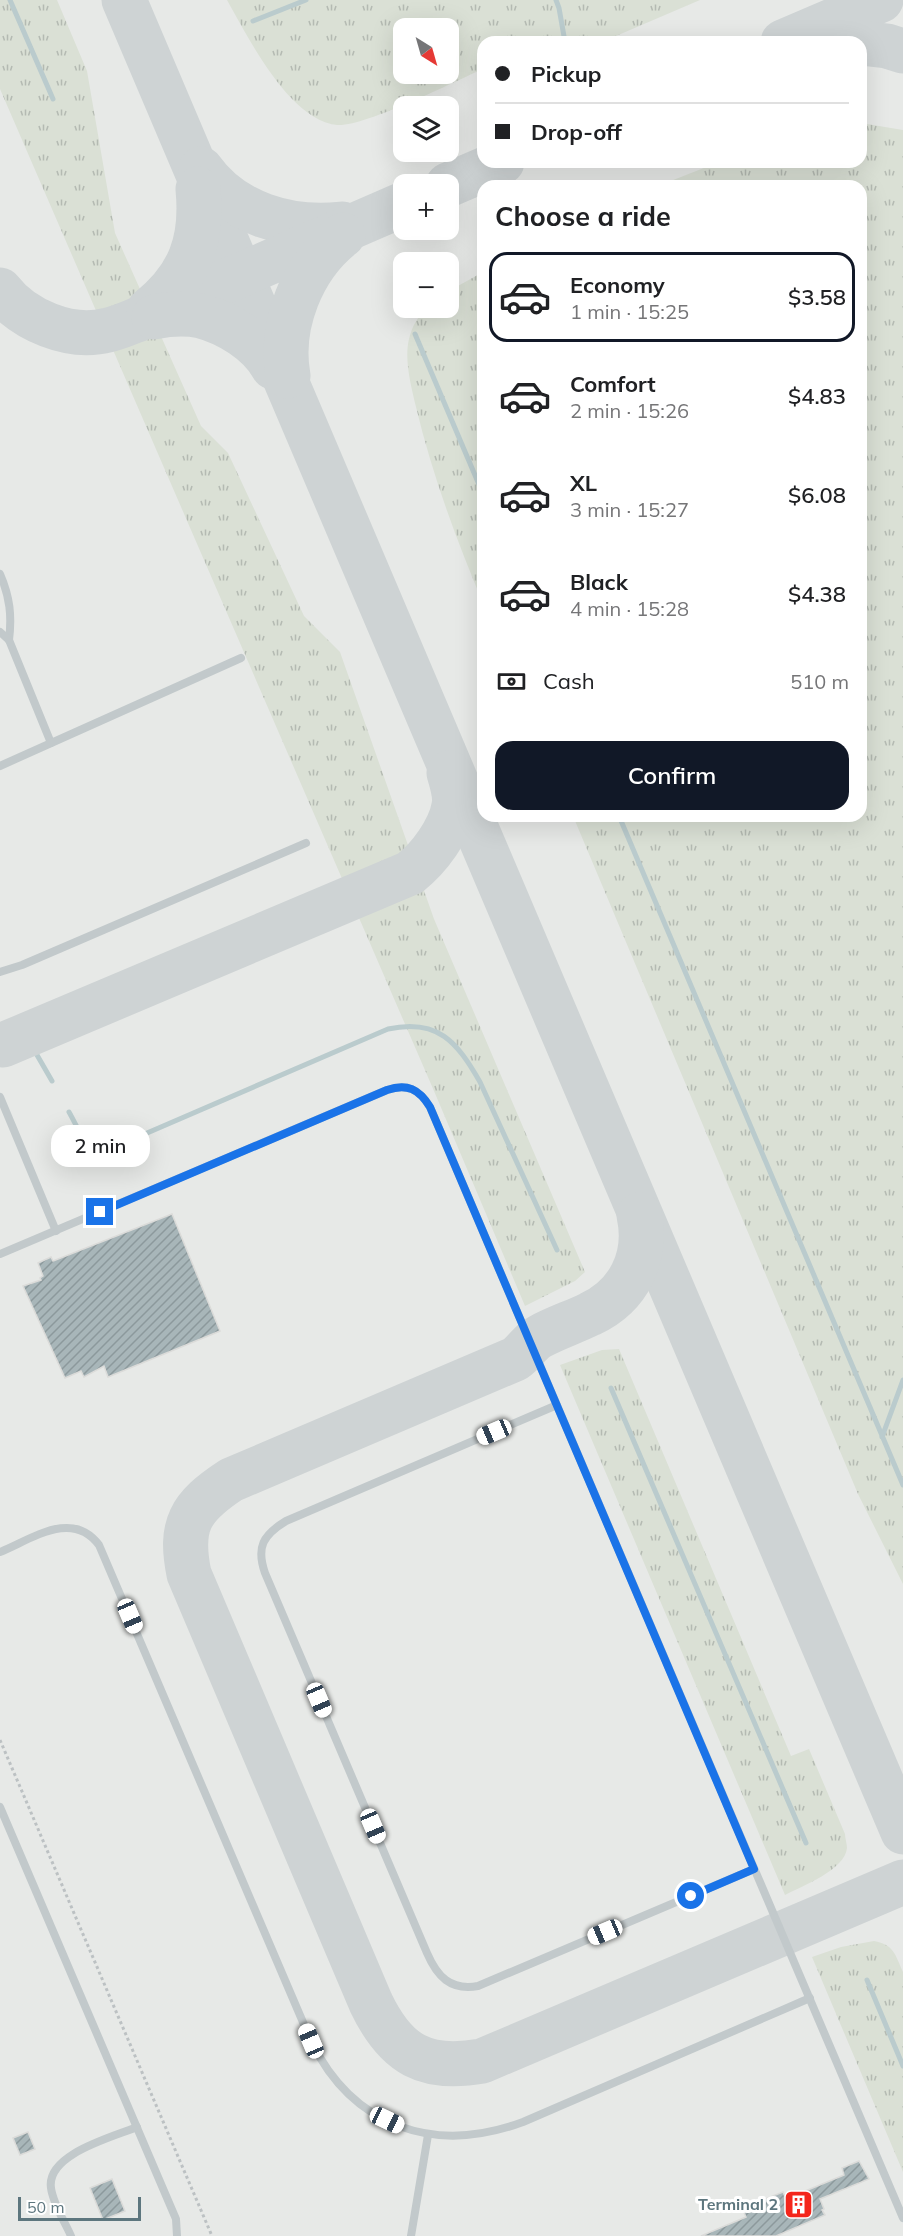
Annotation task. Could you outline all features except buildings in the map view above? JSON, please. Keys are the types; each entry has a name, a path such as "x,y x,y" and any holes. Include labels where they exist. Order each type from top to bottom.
{"lane":[{"path":"0,574 8,593 12,618 9,640"},
{"path":"0,632 9,640 51,743"},
{"path":"0,766 241,658"},
{"path":"0,972 22,965 306,843"},
{"path":"0,1254 387,1090 398,1086 408,1087 424,1097 903,2218"},
{"path":"0,1097 56,1231"},
{"path":"557,1405 286,1521 267,1537 260,1550 262,1565 432,1964 441,1977 453,1985 469,1988 478,1986 754,1869"},
{"path":"0,1552 68,1526 81,1529 94,1538 99,1545 318,2055 338,2084 359,2103 399,2126 428,2135 461,2137 507,2127 810,1998"},
{"path":"0,1807 177,2219 177,2236"},
{"path":"71,2236 51,2188 56,2168 70,2155 137,2127"},
{"path":"411,2236 428,2135"}],"path":[{"path":"0,1740 212,2236"}],"shaded area":[{"path":"0,0 903,0 903,2236 0,2236"}],"green space":[{"path":"0,0 57,0 87,71 115,233 201,426 228,453 304,616 340,652 434,919 585,1272 575,1281 525,1306 0,89"},
{"path":"227,0 700,0 616,36 477,36 477,72 459,80 459,18 393,18 393,84 450,84 424,96 393,96 393,110 350,124 337,125 319,120 303,109 272,74"},
{"path":"867,124 903,130 903,1584 858,1494 576,822 867,822 867,180 673,180 704,168 867,168"},
{"path":"477,275 477,588 437,482 412,390 407,356 409,339 419,318 459,318 459,285"},
{"path":"619,1349 791,1756 809,1749 845,1834 847,1848 839,1863 822,1876 785,1895 560,1365 602,1350"},
{"path":"874,1941 890,1948 896,1955 903,1972 903,2172 812,1957 841,1947"}],"waterway":[{"path":"10,0 53,99"},
{"path":"253,21 306,0"},
{"path":"556,0 564,36"},
{"path":"415,334 477,480"},
{"path":"622,822 903,1485"},
{"path":"69,1112 80,1133 89,1144 95,1148 110,1149 388,1029 405,1026 433,1030 454,1045 480,1082 557,1250"},
{"path":"37,1055 52,1081"},
{"path":"882,1437 903,1380"},
{"path":"611,1388 806,1843"},
{"path":"867,1980 903,2066"}],"taxiway":[{"path":"124,0 903,1832"},
{"path":"797,36 881,0"},
{"path":"867,44 903,51"},
{"path":"459,180 488,168"},
{"path":"201,169 214,185 229,197 264,216 303,224 342,224"},
{"path":"149,310 175,284 191,257 198,225 198,189"},
{"path":"0,290 21,310 48,325 78,332 108,330 139,319 393,209"},
{"path":"288,376 287,337 297,298 316,263 343,235"},
{"path":"154,317 189,314 222,323 260,349 273,367"},
{"path":"3,1045 410,873 431,852 452,815 454,802 449,773"},
{"path":"639,1215 641,1246 638,1260 625,1286 604,1306 539,1337 515,1359 231,1480 206,1499 191,1519 186,1542 189,1574 371,2003 391,2035 402,2047 414,2055 428,2061 444,2063 462,2064 482,2061 903,1882"}],"place":[{"name":"Terminal 2","path":"799,2204"}],"route":[{"path":"100,1212 398,1086 416,1090 424,1097 754,1869 691,1896"}]}
